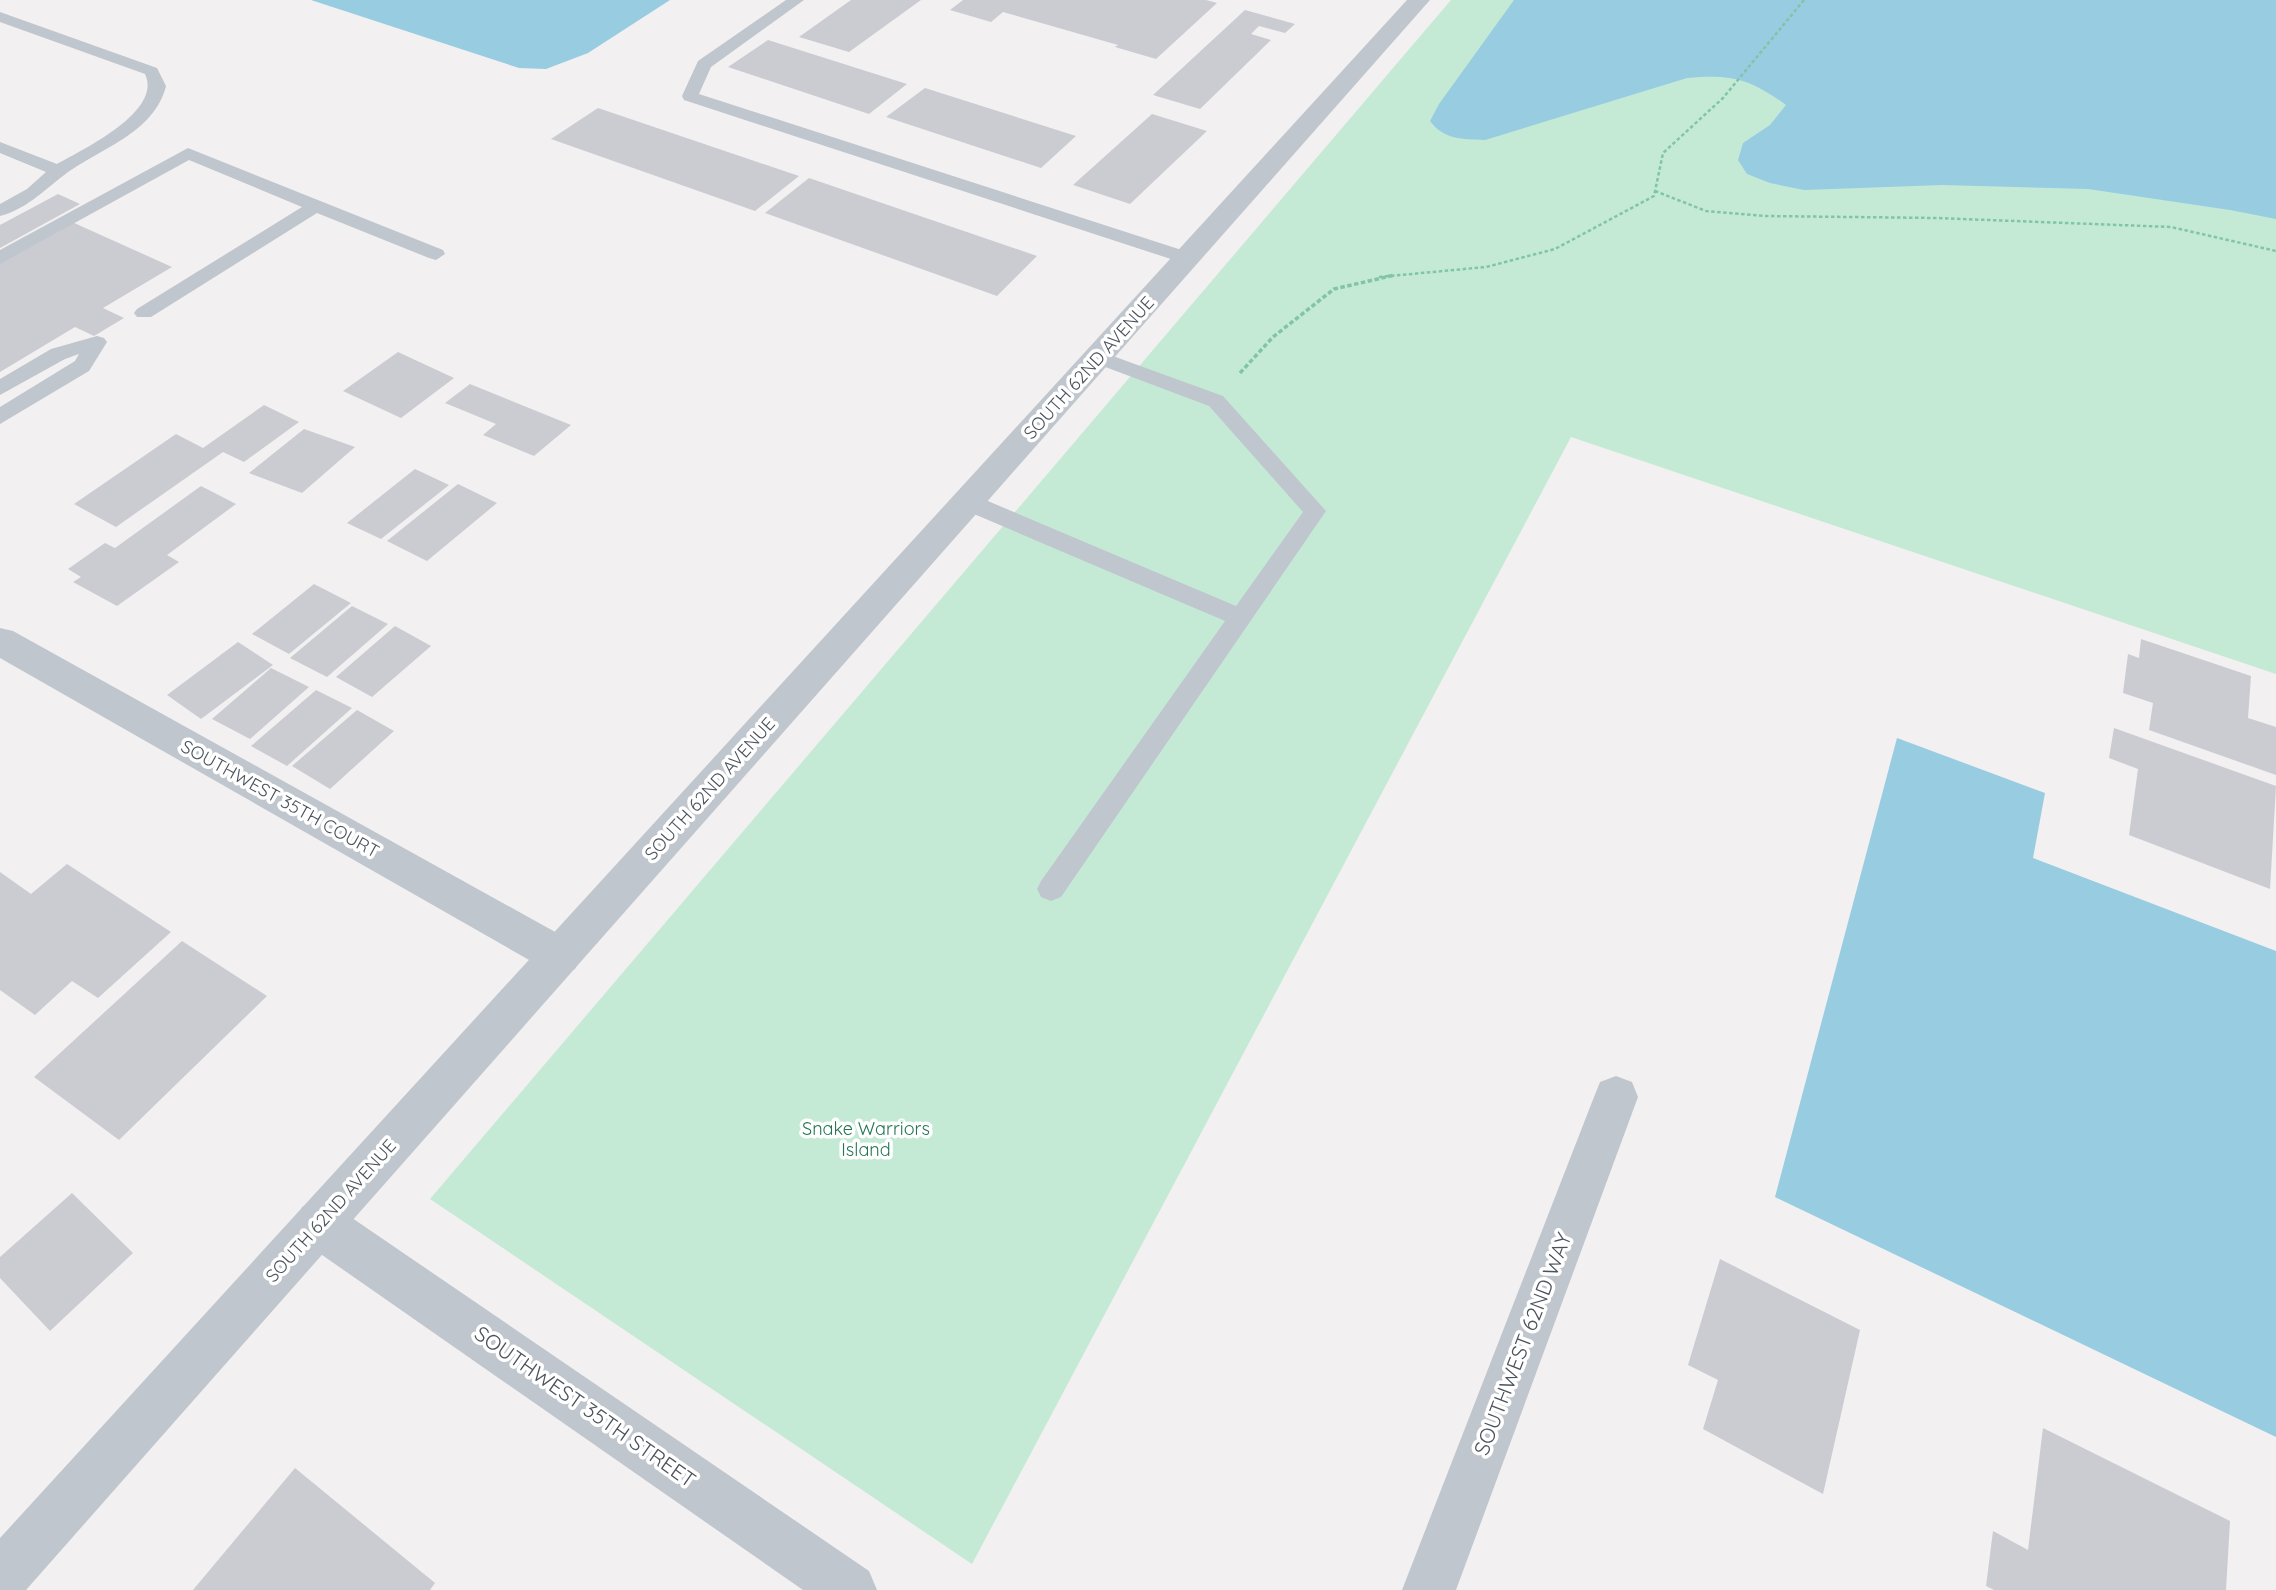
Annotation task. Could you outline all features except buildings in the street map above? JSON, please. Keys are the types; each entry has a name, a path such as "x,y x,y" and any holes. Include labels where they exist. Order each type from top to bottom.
{"street":[{"name":"SOUTH 62ND AVENUE","path":"0,1578 1419,0"},
{"name":"SOUTHWEST 35TH COURT","path":"0,641 560,956"},
{"name":"SOUTHWEST 62ND WAY","path":"1430,1590 1616,1097"},
{"name":"SOUTHWEST 35TH STREET","path":"319,1224 850,1590"}],"lane":[{"path":"796,0 704,64 690,96 1188,258"},
{"path":"0,17 151,71 158,86 154,102 138,120 58,172 33,193 0,211"},
{"path":"0,147 58,172"},
{"path":"0,258 188,153 436,254"},
{"path":"144,313 316,206"},
{"path":"0,387 58,354 97,342 82,366 0,417"},
{"path":"1051,888 1315,511 1216,401 1099,357"},
{"path":"968,502 1240,618"}],"path":[{"path":"1234,381 1273,337 1334,289 1381,276 1486,267 1555,249 1654,195 1663,153 1734,85 1804,0"},
{"path":"1655,191 1706,211 1765,216 1936,218 2171,227 2276,251"}],"green space":[{"name":"Snake Warriors Island","path":"1451,0 2276,0 2276,674 1571,437 972,1564 430,1199"}],"water":[{"path":"311,0 670,0 588,53 546,69 519,68"},
{"path":"1514,0 2276,0 2276,219 2088,189 1942,185 1804,190 1770,183 1747,174 1738,160 1743,143 1770,125 1786,105 1761,89 1728,78 1687,78 1485,140 1461,139 1441,132 1430,121 1439,104"},
{"path":"1897,738 2045,793 2033,858 2276,951 2276,1437 1775,1197"}]}
